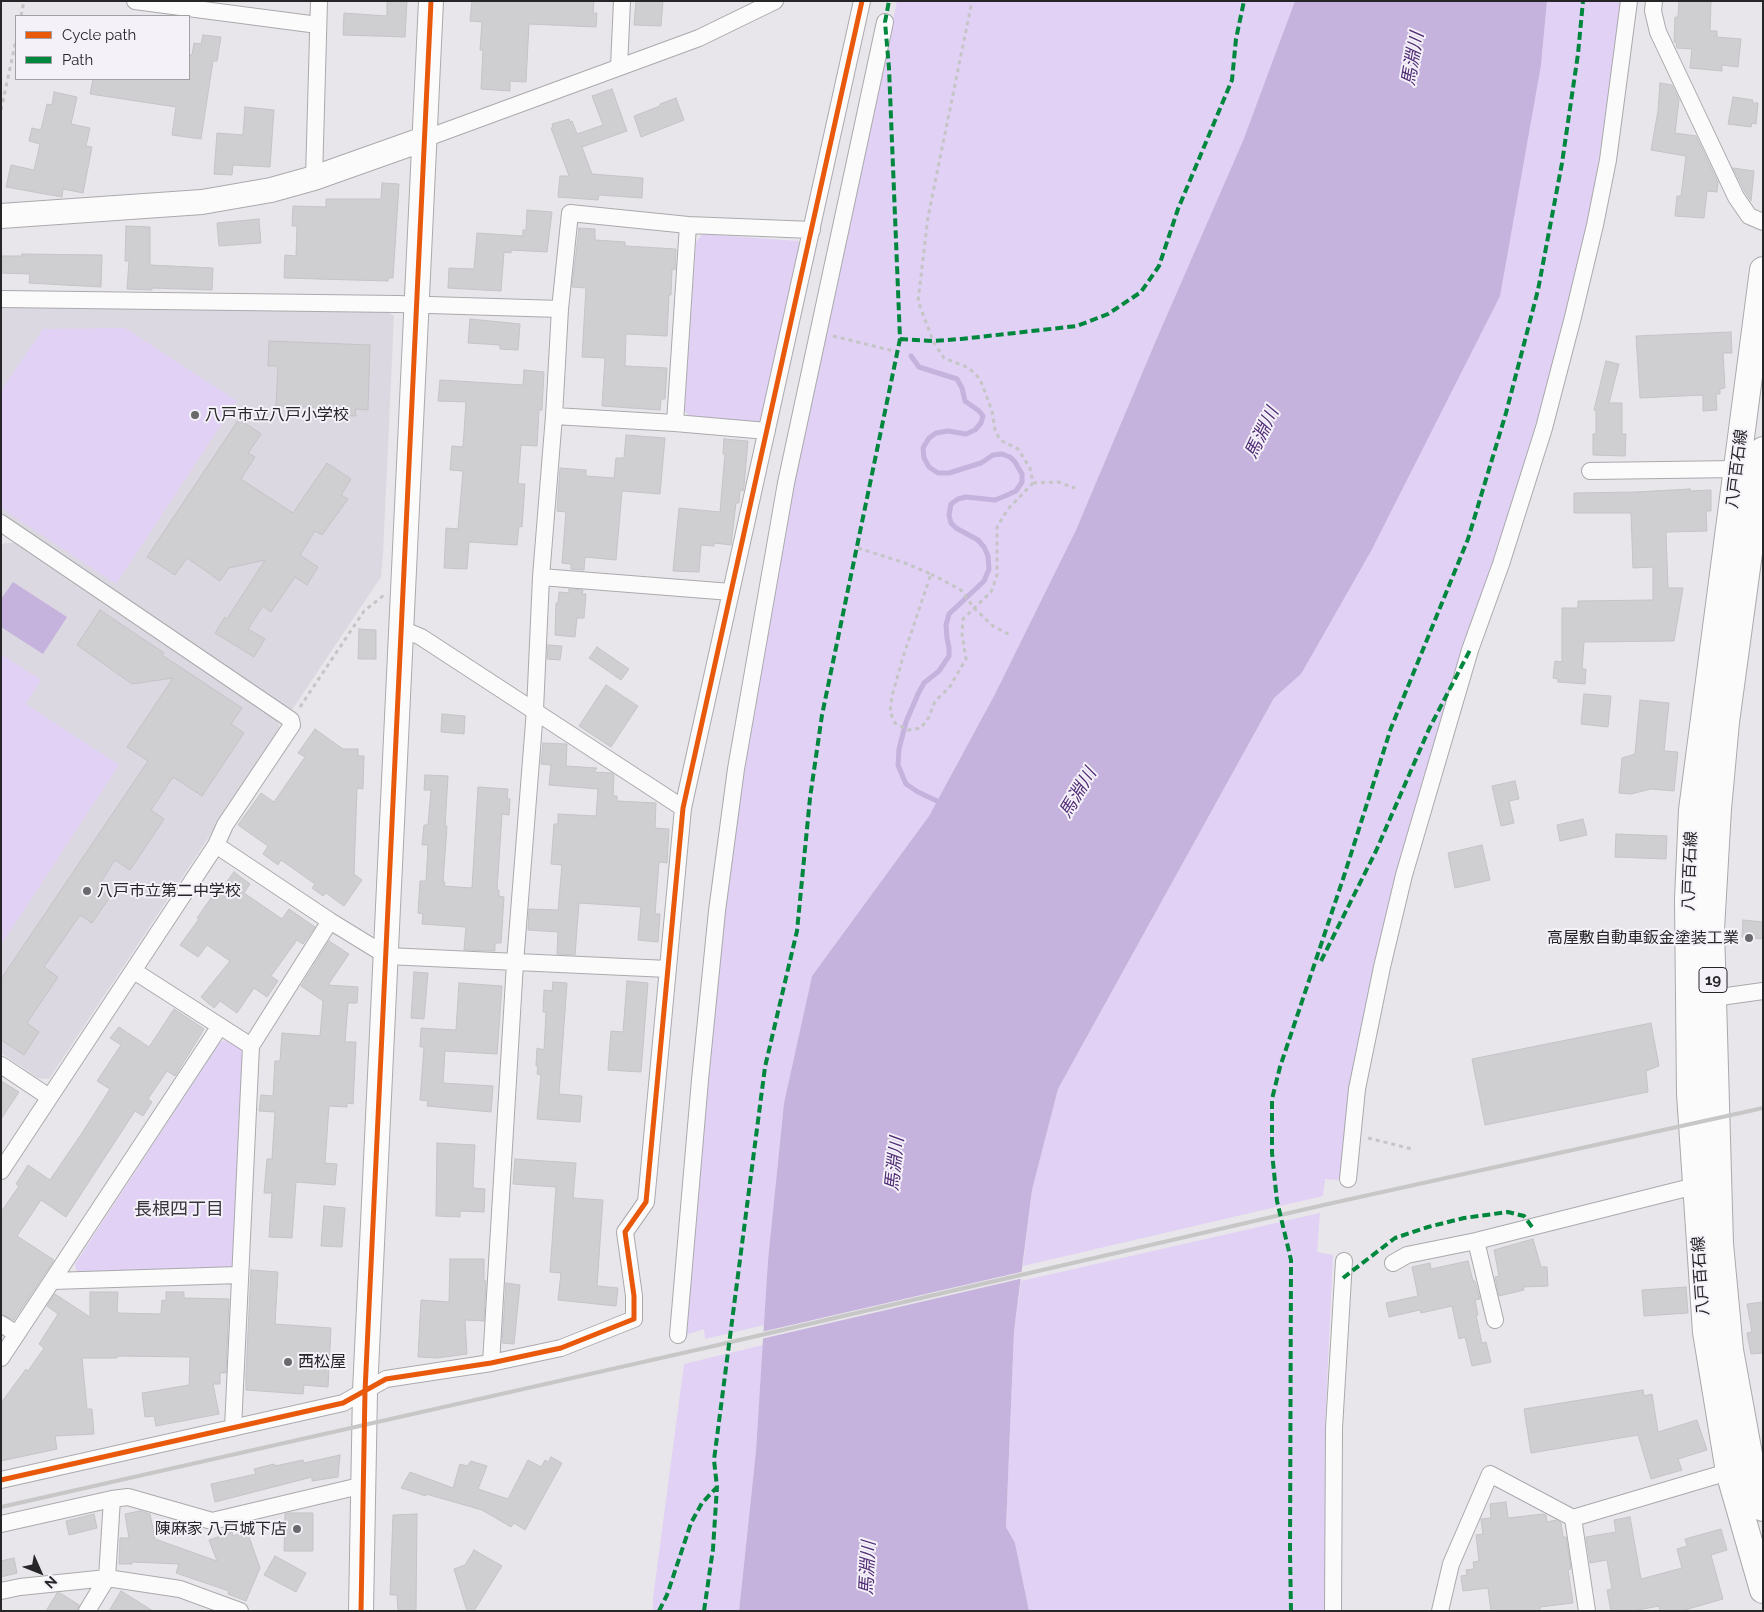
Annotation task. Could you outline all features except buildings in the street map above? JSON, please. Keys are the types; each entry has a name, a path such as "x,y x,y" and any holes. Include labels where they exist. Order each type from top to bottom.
{"main road":[{"name":"八戸百石線","path":"1763,270 1692,810 1688,898 1690,1094 1706,1332 1763,1508"},
{"name":"八戸百石線","path":"1763,450 1726,722 1718,809 1711,929 1720,1244 1730,1350 1748,1466 1763,1590"}],"street":[{"path":"135,1 223,6 318,25"},
{"path":"314,178 320,1"},
{"path":"360,1611 365,1391 431,1"},
{"path":"619,66 622,1"},
{"path":"1,216 202,202 271,190 314,178 424,139 699,38 744,9 775,1"},
{"path":"1,1480 343,1403 386,1379 491,1363 561,1348 634,1319 634,1296 625,1232 646,1202 683,808 862,1"},
{"path":"1348,1180 1357,1089 1382,968 1404,875 1470,650 1501,564 1544,428 1576,308 1608,160 1629,1"},
{"path":"1654,1 1653,11 1658,32 1736,197 1749,216 1763,222"},
{"path":"678,1335 717,911 736,769 786,483 885,22"},
{"path":"491,1363 515,963 535,710 541,578 554,416 560,309 570,213 688,225 812,230"},
{"path":"675,423 688,225"},
{"path":"1,299 560,309"},
{"path":"554,416 675,423 767,431"},
{"path":"1590,471 1737,469"},
{"path":"1,1170 134,971 216,845 225,825 292,724 291,720 3,529"},
{"path":"541,578 731,592"},
{"path":"402,629 421,637 683,808"},
{"path":"216,845 330,921 387,956 668,969"},
{"path":"233,1428 251,1046 330,921"},
{"path":"134,971 251,1046"},
{"path":"1713,998 1763,991"},
{"path":"1,1358 220,1026"},
{"path":"1,1066 49,1097"},
{"path":"1393,1262 1407,1255 1695,1186"},
{"path":"1476,1240 1495,1320"},
{"path":"1333,1611 1334,1428 1344,1261"},
{"path":"52,1281 240,1275"},
{"path":"1,1324 17,1334"},
{"path":"1440,1611 1451,1564 1490,1474 1574,1518 1748,1466"},
{"path":"1,1524 128,1497 212,1520 364,1485"},
{"path":"87,1611 107,1578 112,1499"},
{"path":"1574,1518 1587,1611"},
{"path":"1,1591 20,1587 107,1578 180,1589 240,1611"}],"path":[{"path":"21,15 24,1"},
{"path":"972,1 928,217 918,301 933,341 944,358 969,368 980,380 992,411 995,430 1000,440 1018,449 1030,468 1033,483"},
{"path":"1,110 15,45"},
{"path":"818,333 898,352"},
{"path":"931,574 892,696 890,712 895,723 908,730 921,728 929,717 935,701 949,688 966,659 962,634 963,619 991,592 997,574 997,527 1008,509 1033,483 1058,482 1075,488"},
{"path":"858,548 905,563 961,590 974,608 993,626 1010,635"},
{"path":"291,720 364,611 384,594"},
{"path":"1353,1134 1412,1149"}],"shaded area":[{"path":"897,1 1295,1 1244,141 1157,338 1076,530 995,694 929,816 812,976 784,1103 768,1260 764,1325 705,1339 704,1329 686,1335 702,1119 737,820 793,490"},
{"path":"1547,1 1622,1 1618,39 1590,215 1571,296 1538,417 1501,541 1400,858 1377,958 1340,1180 1325,1179 1323,1196 1023,1266 1032,1190 1058,1089 1274,698 1301,674 1541,65"},
{"path":"703,234 798,241 802,247 765,417 757,424 690,418 684,410 696,242"},
{"name":"八戸市立八戸小学校","path":"1,307 388,312 394,316 381,577 292,710 1,515"},
{"path":"125,328 237,401 116,584 1,508 1,391 43,329"},
{"name":"八戸市立第二中学校","path":"4,543 16,543 278,720 280,729 49,1079 38,1078 1,1053 1,547"},
{"path":"1,654 41,680 26,704 119,765 1,945"},
{"path":"230,1039 239,1046 243,1054 235,1262 230,1268 77,1273 75,1264 220,1042"},
{"path":"1320,1213 1317,1252 1333,1255 1325,1427 1325,1611 1029,1611 1015,1543 1006,1527 1014,1331 1021,1281"},
{"path":"763,1345 756,1451 739,1611 653,1611 653,1598 684,1364"}],"water":[{"name":"馬淵川","path":"1295,1 1547,1 1541,65 1500,296 1371,551 1301,674 1274,698 1058,1089 1032,1190 1014,1331 1006,1527 1015,1543 1029,1611 739,1611 756,1451 768,1260 784,1103 812,976 929,816 995,694 1076,530 1243,141"},
{"path":"13,582 67,617 43,654 1,627 1,599"}],"pier":[{"path":"1025,1271 1024,1278 761,1339 761,1332"}],"waterway":[{"path":"911,356 919,367 957,379 962,388 965,401 983,416 981,423 975,430 966,434 948,431 936,433 929,438 923,448 924,458 929,467 938,473 949,473 981,463 993,455 1002,454 1010,457 1022,474 1022,482 1016,491 1005,496 995,500 966,497 958,499 951,504 949,515 951,523 956,528 978,540 984,547 988,556 989,569 984,581 949,614 946,625 949,656 939,671 924,683 918,694 906,722 899,749 898,765 906,784 937,801"}],"railway":[{"path":"1,1507 705,1348 1328,1204 1763,1108"}],"marked path":[{"path":"659,1611 667,1595 691,1523 702,1503 717,1487 714,1460 765,1067 797,931 810,798 822,715 900,339 889,68 885,22 889,1"},
{"path":"900,339 933,341 961,339 1077,326 1108,314 1141,292 1159,266 1178,209 1232,80 1236,39 1244,1"},
{"path":"1291,1611 1291,1260 1277,1201 1272,1153 1272,1099 1280,1067 1391,728 1468,539 1506,413 1538,290 1562,163 1578,54 1583,1"},
{"path":"1321,961 1376,851 1429,729 1470,650"},
{"path":"1343,1278 1395,1238 1428,1227 1464,1218 1508,1212 1524,1216 1532,1227"},
{"path":"704,1611 713,1549 717,1487"}],"cycle path":[{"path":"361,1611 365,1391 431,1"},
{"path":"1,1480 343,1403 386,1379 491,1363 561,1348 634,1319 634,1296 625,1232 646,1202 683,808 862,1"}],"place":[{"name":"八戸市立八戸小学校","path":"195,415"},
{"name":"八戸市立第二中学校","path":"87,891"},
{"name":"高屋敷自動車鈑金塗装工業","path":"1749,938"},
{"name":"西松屋","path":"288,1362"},
{"name":"陳麻家 八戸城下店","path":"297,1529"}],"district":[{"name":"長根四丁目","path":"179,1210"}]}
